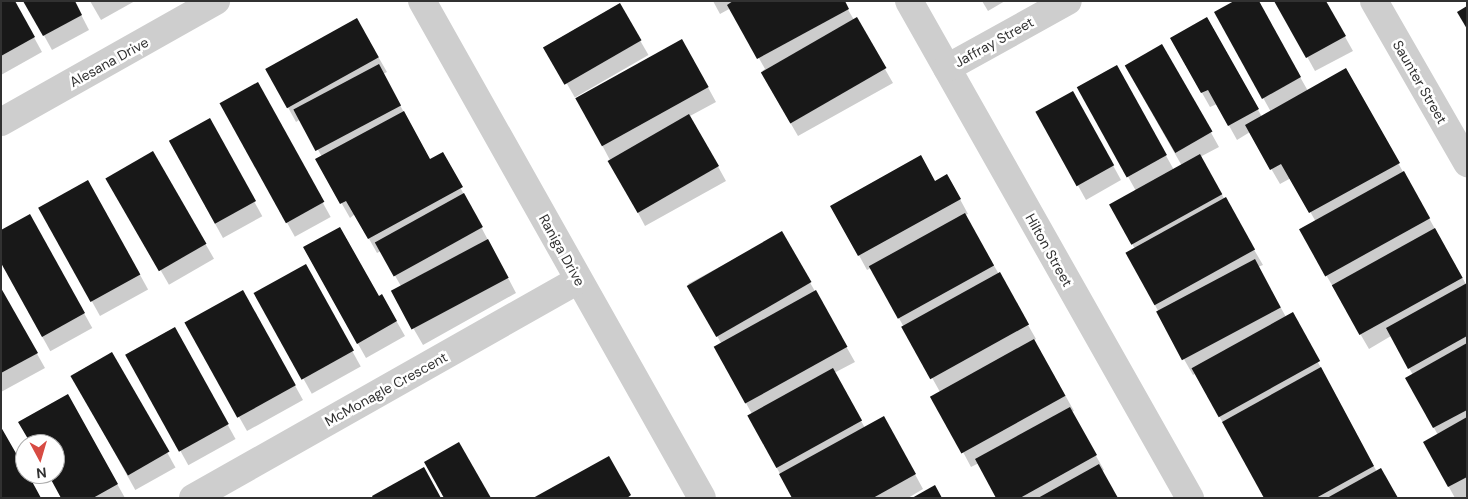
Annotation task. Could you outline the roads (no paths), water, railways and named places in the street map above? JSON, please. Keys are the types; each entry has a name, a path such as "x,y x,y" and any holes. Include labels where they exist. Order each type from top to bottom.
{"street":[{"name":"Alesana Drive","path":"1,122 216,1"},
{"name":"Raniga Drive","path":"422,1 702,498"},
{"name":"Hilton Street","path":"909,1 1190,498"},
{"name":"Jaffray Street","path":"947,68 1068,1"},
{"name":"Saunter Street","path":"1374,1 1467,163"},
{"name":"McMonagle Crescent","path":"194,498 578,280"}]}
